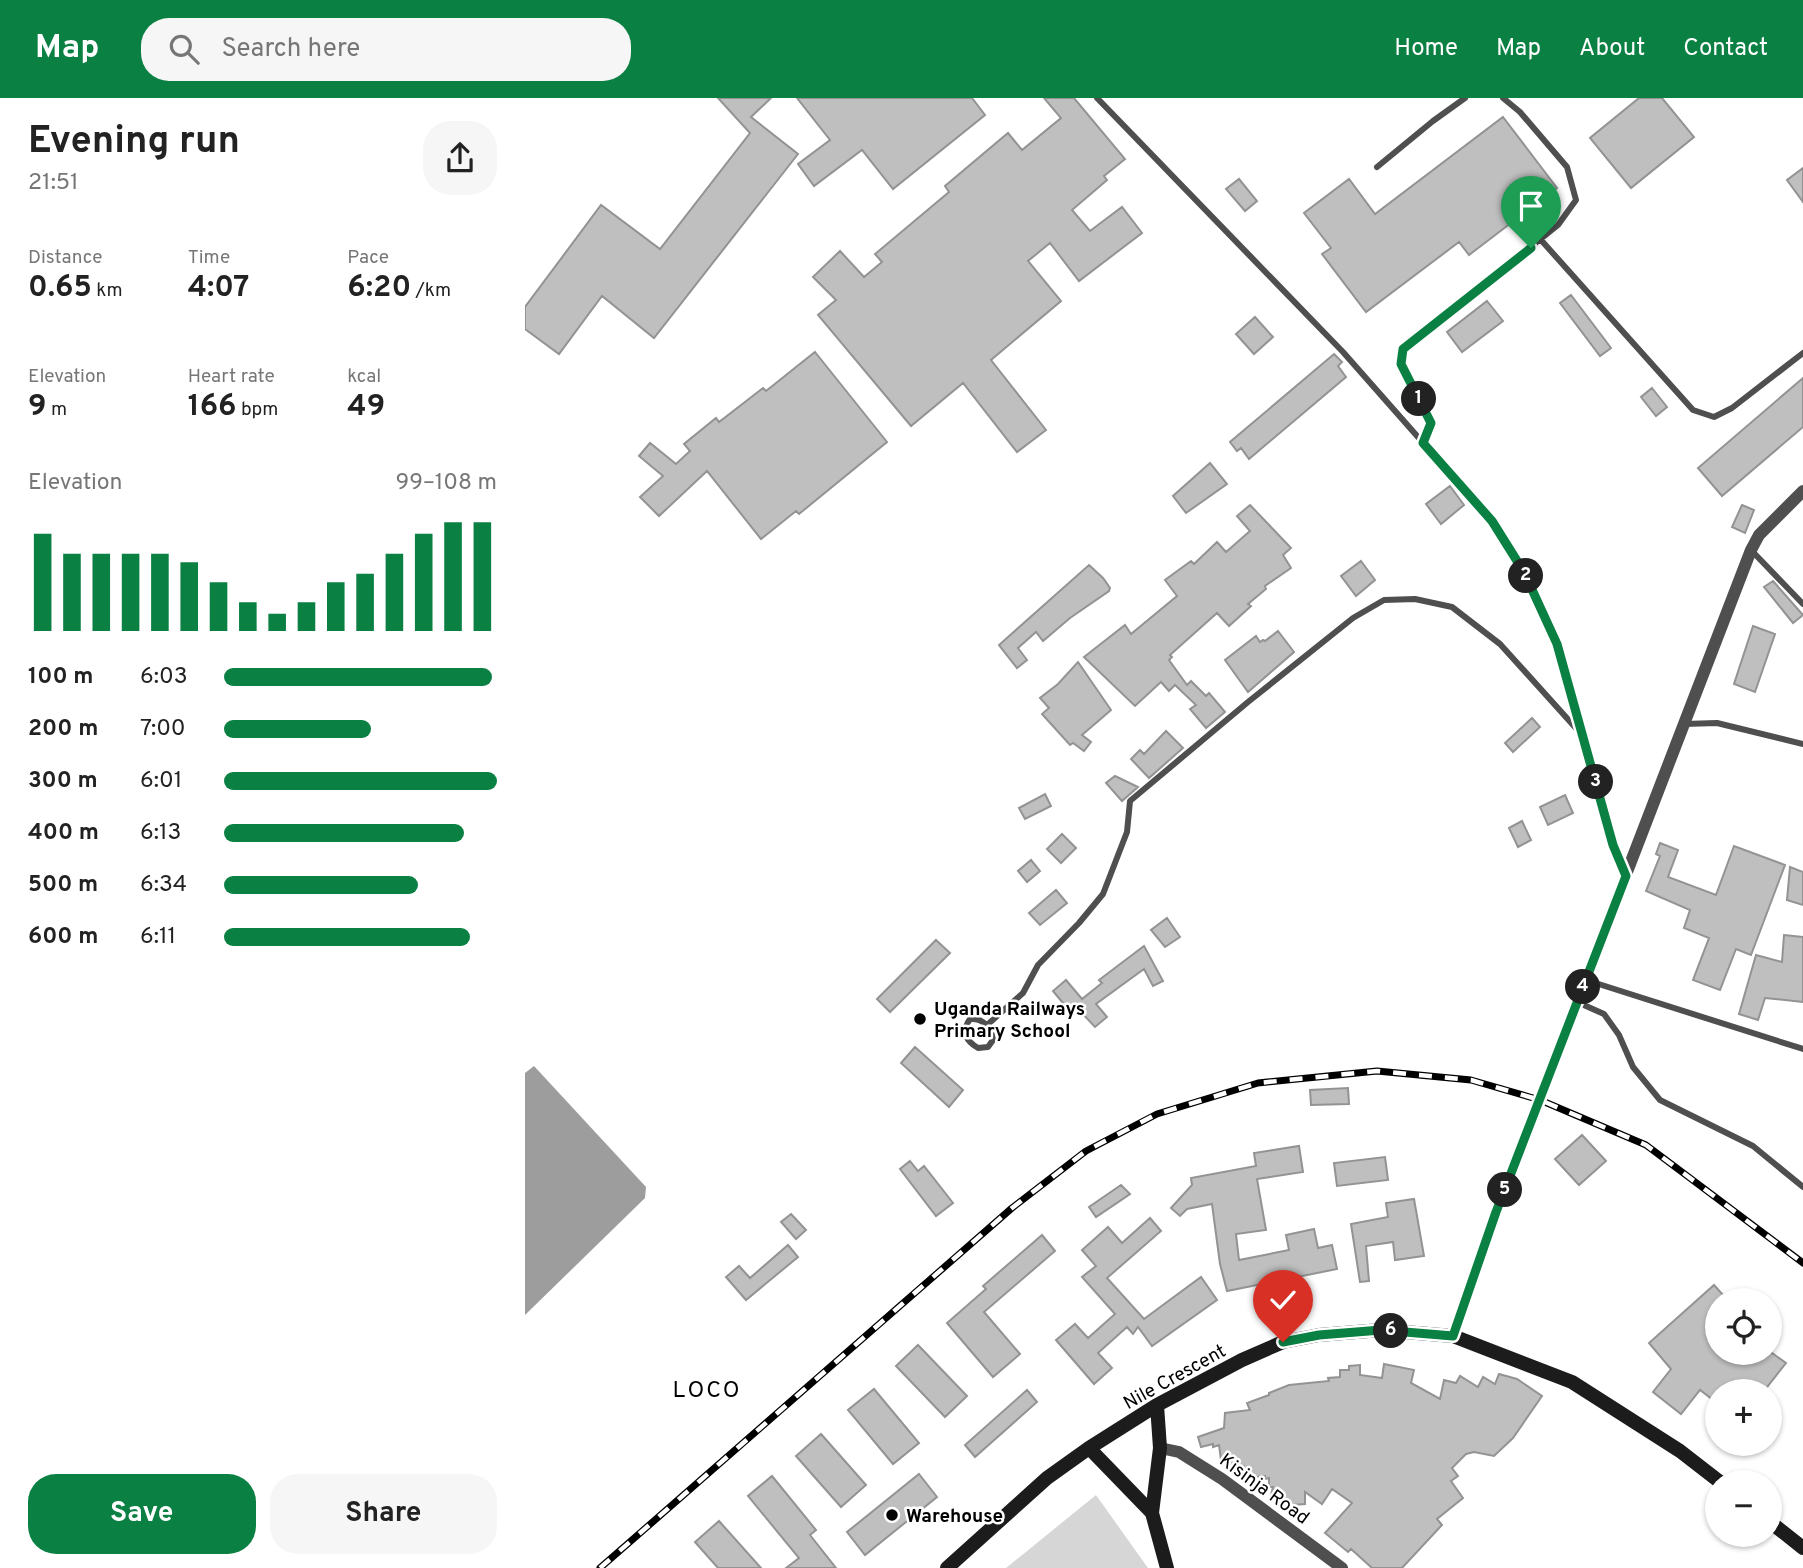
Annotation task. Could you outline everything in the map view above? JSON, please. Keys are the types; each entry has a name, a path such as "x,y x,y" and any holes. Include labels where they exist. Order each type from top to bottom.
{"street":[{"path":"1453,1336 1496,1212 1751,550 1759,536 1803,491"},
{"name":"Nile Crescent","path":"947,1568 1047,1478 1157,1405 1241,1360 1283,1342 1319,1335 1381,1330 1453,1336 1572,1382 1680,1451 1705,1470"},
{"path":"1157,1405 1160,1448 1152,1513 1167,1568"},
{"path":"1089,1448 1152,1513"},
{"name":"Kisinja Road","path":"1160,1448 1179,1452 1222,1479 1342,1568"},
{"path":"1782,1531 1803,1548"}],"lane":[{"path":"1097,98 1273,277 1492,521 1524,572 1557,644 1613,845 1626,876"},
{"path":"1377,167 1465,98"},
{"path":"1423,443 1431,423 1401,364 1403,349 1559,225 1576,200 1567,167 1520,112 1503,98"},
{"path":"1541,240 1693,410 1714,417 1732,408 1803,353"},
{"path":"1751,550 1803,604"},
{"path":"988,1025 1023,993 1038,965 1103,894 1127,832 1130,801 1353,618 1384,600 1415,599 1452,607 1500,644 1585,738"},
{"path":"1685,724 1717,723 1803,744"},
{"path":"1586,980 1803,1049"},
{"path":"1577,1002 1604,1014 1619,1035 1633,1067 1660,1100 1753,1146 1803,1187"},
{"path":"970,1019 978,1019 988,1025 993,1040 988,1047 978,1048 968,1042 965,1034 970,1019"}],"shaded area":[{"path":"534,1066 646,1187 645,1198 525,1315 525,1073"},
{"path":"1096,1495 1148,1568 1006,1568"}],"building":[{"path":"718,98 771,98 751,117 798,154 654,338 602,296 559,354 525,329 525,307 601,205 660,249 750,133"},
{"path":"797,98 972,98 985,115 893,189 862,150 814,186 798,164 830,140"},
{"path":"1044,98 1074,98 1125,159 1104,176 1107,180 1072,210 1090,231 1122,207 1142,233 1079,281 1050,243 1028,261 1061,301 991,360 1046,430 1017,452 963,383 911,426 818,315 836,300 813,277 840,251 864,277 882,262 875,254 949,192 945,186 1008,133 1022,150 1061,118"},
{"path":"1639,98 1662,98 1694,137 1631,188 1590,138"},
{"path":"1503,117 1557,188 1469,255 1459,242 1366,312 1322,254 1331,248 1304,213 1349,179 1375,214"},
{"path":"1803,168 1803,202 1787,180"},
{"path":"1239,179 1257,201 1245,211 1226,189"},
{"path":"1571,295 1611,348 1600,356 1560,303"},
{"path":"1487,301 1503,321 1462,352 1447,332"},
{"path":"1255,317 1273,337 1254,354 1236,334"},
{"path":"815,352 887,442 799,514 796,511 761,539 707,471 659,516 640,497 663,476 639,456 650,443 676,464 690,451 684,444 716,418 719,422 763,388 766,391"},
{"path":"1334,354 1342,362 1338,366 1346,377 1249,459 1241,448 1237,451 1230,442"},
{"path":"1803,378 1803,427 1722,496 1698,468"},
{"path":"1652,388 1667,407 1656,416 1641,397"},
{"path":"1210,463 1227,484 1186,513 1173,496"},
{"path":"1450,486 1464,505 1441,524 1426,504"},
{"path":"1250,505 1291,548 1283,555 1291,568 1265,586 1266,589 1248,604 1251,606 1229,626 1217,613 1170,655 1172,657 1169,660 1187,685 1191,681 1206,696 1209,693 1225,712 1206,728 1190,709 1196,705 1175,685 1169,691 1161,682 1135,706 1084,657 1125,625 1131,634 1177,596 1165,580 1191,561 1194,564 1217,542 1226,552 1250,531 1237,516"},
{"path":"1742,505 1754,510 1745,533 1732,527"},
{"path":"1361,561 1375,580 1356,596 1341,576"},
{"path":"1089,565 1103,578 1110,588 1109,591 1043,641 1036,632 1018,648 1027,660 1017,668 999,645"},
{"path":"1773,581 1803,615 1793,623 1764,587"},
{"path":"1753,626 1775,634 1755,692 1734,684"},
{"path":"1278,631 1294,652 1248,692 1225,660 1256,636 1260,642 1265,641"},
{"path":"1078,662 1111,710 1082,735 1091,742 1084,751 1073,743 1070,745 1042,714 1049,708 1040,698 1058,684"},
{"path":"1532,718 1540,727 1513,752 1505,743"},
{"path":"1166,731 1183,748 1149,778 1131,759 1140,750 1144,754"},
{"path":"1115,776 1138,787 1122,801 1106,783"},
{"path":"1045,794 1051,806 1025,819 1019,808"},
{"path":"1565,795 1573,813 1548,825 1540,807"},
{"path":"1522,821 1531,840 1518,847 1509,828"},
{"path":"1062,834 1076,848 1061,863 1047,849"},
{"path":"1660,843 1678,850 1668,877 1716,895 1734,846 1785,865 1751,955 1736,949 1720,990 1693,980 1709,938 1684,928 1690,910 1646,891 1660,856 1656,854"},
{"path":"1031,860 1040,871 1027,882 1018,871"},
{"path":"1790,867 1803,872 1803,905 1787,900"},
{"path":"1056,890 1067,903 1040,925 1029,913"},
{"path":"1167,918 1180,937 1165,947 1151,930"},
{"path":"1784,935 1803,937 1803,1002 1765,998 1758,1020 1739,1014 1756,955 1782,962"},
{"path":"936,940 950,953 890,1012 877,999"},
{"path":"1144,946 1163,981 1153,986 1144,969 1096,1004 1107,1017 1095,1027 1079,1010 1073,1015 1053,991 1066,980 1082,999 1102,983 1099,980"},
{"path":"915,1047 963,1090 949,1107 901,1063"},
{"path":"1348,1088 1349,1104 1311,1105 1310,1090"},
{"path":"1582,1135 1606,1161 1579,1185 1555,1159"},
{"path":"1299,1146 1303,1172 1257,1179 1266,1230 1236,1234 1239,1260 1289,1250 1286,1235 1314,1229 1318,1248 1332,1245 1337,1269 1227,1291 1220,1264 1212,1204 1187,1209 1180,1216 1171,1208 1192,1185 1191,1178 1256,1166 1254,1153"},
{"path":"1385,1157 1388,1180 1337,1186 1334,1163"},
{"path":"910,1161 918,1171 924,1166 953,1203 936,1216 900,1169"},
{"path":"1121,1185 1130,1194 1096,1217 1089,1207"},
{"path":"1414,1199 1424,1256 1395,1260 1393,1242 1366,1246 1369,1281 1360,1282 1351,1224 1388,1217 1386,1203"},
{"path":"791,1214 806,1230 796,1239 781,1222"},
{"path":"1150,1218 1161,1231 1107,1278 1144,1319 1201,1277 1217,1300 1152,1346 1138,1327 1133,1334 1127,1327 1098,1353 1112,1368 1094,1384 1056,1340 1075,1324 1088,1338 1115,1314 1082,1277 1096,1266 1082,1250 1108,1227 1122,1243"},
{"path":"1042,1235 1055,1251 984,1312 1020,1354 993,1377 947,1323 986,1289 983,1286"},
{"path":"788,1245 798,1257 746,1300 726,1277 739,1266 750,1278"},
{"path":"1705,1293 1705,1365 1782,1365 1782,1360 1786,1363 1773,1379 1705,1379 1705,1394 1700,1390 1681,1414 1653,1392 1671,1369 1649,1343"},
{"path":"918,1345 967,1396 945,1417 896,1366"},
{"path":"1384,1364 1414,1370 1411,1383 1440,1399 1444,1380 1456,1383 1460,1376 1478,1387 1483,1377 1495,1384 1499,1374 1517,1379 1542,1396 1513,1438 1494,1456 1474,1452 1466,1454 1452,1468 1458,1476 1451,1481 1463,1498 1437,1519 1442,1525 1402,1568 1372,1568 1351,1549 1348,1552 1325,1533 1352,1503 1332,1489 1322,1504 1305,1492 1305,1504 1292,1505 1270,1499 1273,1487 1269,1487 1269,1478 1245,1478 1244,1466 1228,1468 1228,1459 1221,1460 1219,1445 1201,1447 1198,1437 1224,1428 1225,1413 1250,1410 1247,1403 1289,1385 1329,1381 1328,1378 1340,1377 1340,1370 1349,1370 1349,1366 1360,1365 1360,1375 1382,1378"},
{"path":"874,1389 919,1443 893,1464 848,1410"},
{"path":"1027,1390 1037,1402 975,1457 965,1445"},
{"path":"821,1434 866,1485 841,1507 796,1456"},
{"name":"Warehouse","path":"919,1474 937,1497 865,1555 847,1532"},
{"path":"772,1476 816,1530 810,1535 836,1568 786,1568 799,1558 748,1496"},
{"path":"719,1521 761,1568 718,1568 695,1542"}],"railway":[{"path":"600,1568 1012,1208 1086,1151 1157,1114 1258,1083 1377,1071 1471,1080 1540,1100 1646,1145 1803,1263"}],"place":[{"name":"Uganda Railways Primary School","path":"920,1019"},
{"name":"Warehouse","path":"892,1515"}],"district":[{"name":"LOCO","path":"707,1389"}],"route":[{"path":"1283,1342 1319,1335 1381,1330 1453,1336 1496,1212 1626,876 1613,845 1557,644 1524,572 1492,521 1423,443 1431,423 1401,364 1403,349 1531,248"}]}
